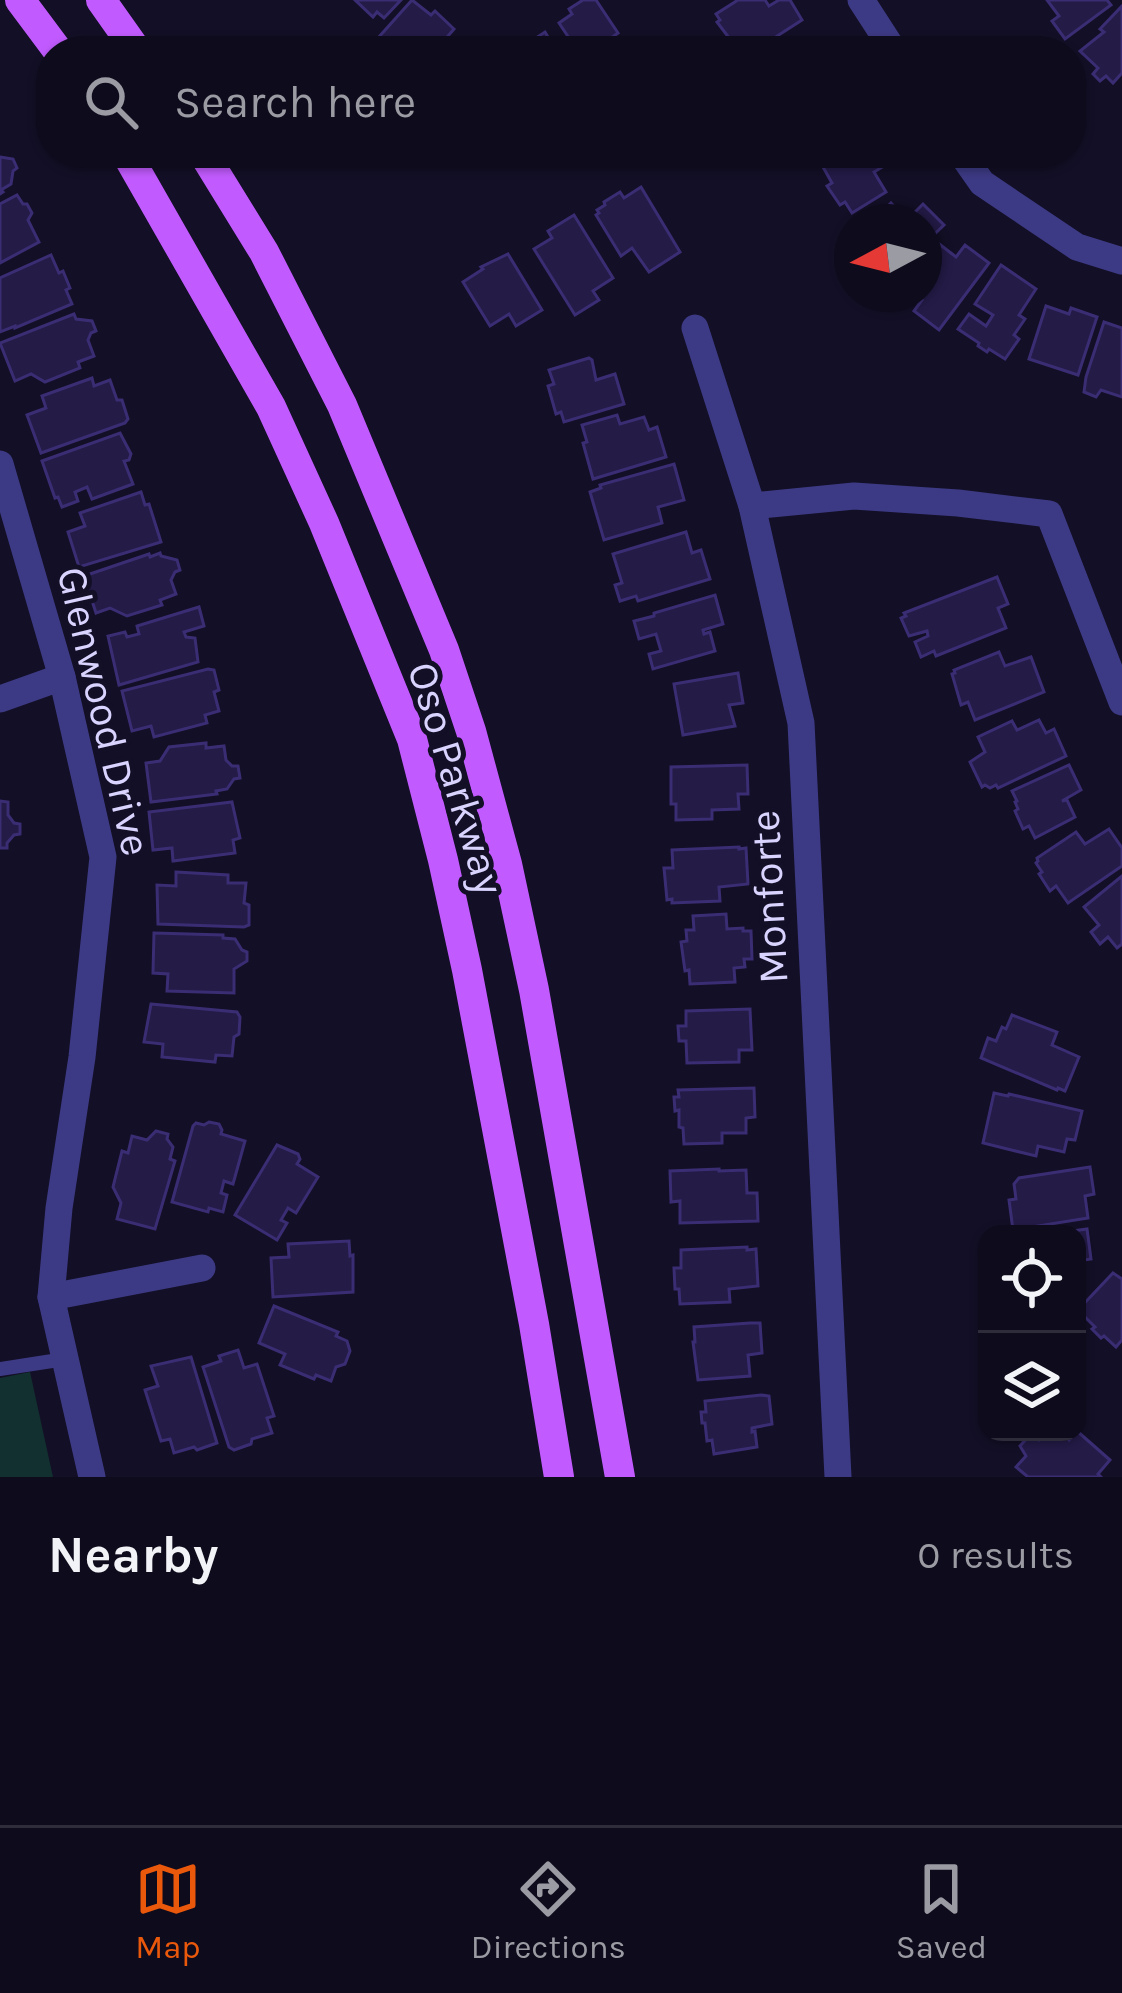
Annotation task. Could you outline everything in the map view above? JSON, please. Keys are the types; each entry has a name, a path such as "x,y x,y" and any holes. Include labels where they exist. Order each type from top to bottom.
{"main road":[{"path":"20,0 47,36"},
{"path":"101,0 126,36"},
{"name":"Oso Parkway","path":"135,168 271,407 412,739 467,970 559,1477"},
{"name":"Oso Parkway","path":"212,168 264,252 342,405 444,650 471,731 508,864 534,990 620,1477"}],"street":[{"path":"861,0 884,36"},
{"path":"972,168 982,183 1078,248 1122,261"},
{"name":"Monforte","path":"695,328 752,506 801,723 838,1477"},
{"name":"Glenwood Drive","path":"0,464 62,677 103,857 51,1297 92,1477"},
{"path":"752,506 854,496 1049,514 1122,702"},
{"path":"0,699 62,677"},
{"path":"51,1297 202,1268"}],"lane":[{"path":"0,1369 65,1360"}],"green space":[{"path":"30,1372 53,1477 0,1477 0,1378"}],"building":[{"path":"355,0 401,0 384,18 377,12 373,17"},
{"path":"412,0 431,15 435,11 454,29 448,36 380,36"},
{"path":"583,0 596,0 618,33 568,36 559,23 572,14 569,9"},
{"path":"738,0 765,0 769,6 790,0 802,20 777,36 728,36 716,14"},
{"path":"1047,0 1107,0 1111,5 1069,36 1063,36 1052,21 1059,16"},
{"path":"1122,6 1122,73 1113,83 1106,76 1100,81 1093,74 1098,68 1086,57 1086,46 1104,32 1100,29"},
{"path":"0,157 13,159 17,168 11,184 0,194"},
{"path":"824,168 881,168 874,172 886,192 867,204 839,204 827,186 832,183"},
{"path":"641,187 680,252 649,272 632,248 621,256 596,215 604,202 620,192 624,198"},
{"path":"17,195 32,213 28,220 39,242 0,263 0,204"},
{"path":"574,215 613,278 593,291 599,300 575,315 534,249 552,238 548,231"},
{"path":"965,245 989,263 939,330 915,312 942,312 942,246 956,257"},
{"path":"508,254 542,310 516,326 509,314 490,326 463,282"},
{"path":"51,255 59,273 63,271 72,304 0,332 0,278"},
{"path":"1001,265 1036,289 1019,315 1025,319 1014,335 1019,339 1005,359 987,352 958,329 969,314 986,326 993,315 975,304"},
{"path":"1046,306 1097,317 1078,375 1029,359"},
{"path":"74,314 76,319 92,321 96,331 88,340 94,356 78,362 80,368 45,382 31,374 15,381 0,343"},
{"path":"1104,322 1122,328 1122,397 1101,390 1096,397 1084,392"},
{"path":"589,358 596,380 615,374 624,404 564,422 561,412 556,414 549,370"},
{"path":"92,378 94,386 110,380 128,419 41,453 27,415 46,408 42,396"},
{"path":"617,415 620,424 644,417 649,430 657,427 666,457 593,479 582,425"},
{"path":"120,433 131,454 124,461 133,484 92,499 87,487 75,492 78,501 62,507 42,461"},
{"path":"674,464 684,500 658,507 662,523 604,540 590,492"},
{"path":"141,492 161,542 79,567 68,532 85,526 80,513"},
{"path":"686,532 692,553 701,550 710,579 638,601 636,596 620,601 615,585 622,583 613,554"},
{"path":"160,553 177,560 180,570 171,580 176,594 160,600 162,605 127,616 110,608 96,613 84,576"},
{"path":"997,577 1008,604 998,608 1006,628 936,656 934,651 921,657 915,642 928,636 927,631 909,636 901,618 904,613"},
{"path":"715,595 723,624 703,630 710,632 715,651 653,669 649,654 661,651 656,634 639,639 634,621"},
{"path":"199,607 204,626 184,632 195,638 198,662 119,685 108,636 139,634 137,626"},
{"path":"999,652 1005,666 1031,657 1044,692 975,720 968,702 961,705 952,674"},
{"path":"214,670 219,711 205,715 207,723 154,737 151,726 132,731 122,691"},
{"path":"738,673 743,703 729,705 735,726 683,735 674,684"},
{"path":"1039,720 1046,733 1054,729 1066,756 998,788 982,787 970,762 985,752 978,737 1012,721 1017,730"},
{"path":"206,743 206,748 224,746 226,760 238,766 240,778 217,794 151,802 146,763 160,761 169,747"},
{"path":"747,765 748,794 738,794 739,809 712,810 712,819 676,820 671,767"},
{"path":"1069,765 1081,790 1062,801 1067,800 1075,817 1035,838 1029,826 1023,829 1012,791"},
{"path":"0,801 8,802 8,815 20,824 20,834 14,835 7,848 0,848"},
{"path":"232,802 240,838 233,840 235,853 173,861 172,848 153,850 149,812"},
{"path":"1109,829 1122,848 1122,866 1068,903 1056,886 1050,891 1039,874 1037,858 1076,832 1085,844"},
{"path":"746,848 748,884 719,887 720,901 667,900 664,868 673,868 672,850"},
{"path":"176,872 228,875 228,883 246,883 249,925 158,924 157,885 176,886"},
{"path":"1122,876 1122,944 1117,948 1108,937 1100,944 1091,932 1099,925 1084,907"},
{"path":"726,914 727,929 751,931 752,959 744,959 745,967 734,968 735,982 690,984 681,942 687,941 686,930 694,930 693,916"},
{"path":"154,933 235,939 247,952 247,961 234,969 234,993 167,991 168,974 153,973"},
{"path":"151,1004 237,1012 239,1034 234,1037 232,1056 216,1055 215,1062 162,1057 163,1044 144,1042"},
{"path":"750,1009 752,1050 739,1050 739,1062 687,1063 686,1041 679,1041 678,1026 686,1026 686,1011"},
{"path":"1012,1015 1057,1032 1052,1045 1079,1057 1065,1091 981,1058 988,1038 996,1041"},
{"path":"754,1088 755,1117 746,1118 746,1133 722,1133 722,1143 684,1144 679,1110 675,1111 678,1090"},
{"path":"994,1093 1082,1111 1075,1140 1067,1139 1064,1152 1038,1146 1036,1156 983,1143"},
{"path":"219,1124 221,1134 245,1141 233,1184 224,1181 223,1212 172,1202 193,1126"},
{"path":"156,1131 168,1134 173,1147 170,1159 175,1161 155,1229 117,1219 121,1203 113,1187 122,1151 128,1153 132,1136 147,1140"},
{"path":"277,1145 298,1154 297,1164 318,1177 296,1213 288,1208 281,1220 287,1223 277,1240 235,1215"},
{"path":"1090,1167 1094,1194 1085,1196 1088,1218 1012,1225 1009,1200 1016,1199 1014,1184 1019,1178"},
{"path":"746,1170 747,1193 757,1193 758,1221 680,1223 680,1201 671,1202 670,1171"},
{"path":"1086,1229 1091,1259 1086,1260"},
{"path":"349,1241 353,1292 273,1297 271,1258 289,1257 288,1244"},
{"path":"756,1249 758,1286 729,1289 730,1302 680,1304 674,1268 681,1268 681,1250"},
{"path":"1113,1273 1122,1279 1122,1340 1116,1347 1092,1329 1086,1302"},
{"path":"274,1306 338,1332 336,1336 347,1341 350,1351 345,1364 336,1367 331,1381 280,1365 285,1354 259,1343"},
{"path":"760,1323 762,1353 748,1355 750,1376 698,1380 694,1327"},
{"path":"238,1350 244,1368 257,1364 274,1416 267,1418 272,1433 234,1450 229,1447 203,1367"},
{"path":"191,1357 217,1443 174,1453 170,1439 161,1441 145,1390 158,1386 151,1366"},
{"path":"769,1396 772,1424 752,1428 757,1447 714,1454 702,1423 705,1401"},
{"path":"1086,1439 1110,1460 1098,1474 1101,1477 1028,1477 1016,1467 1026,1456 1020,1446 1024,1441"}]}
